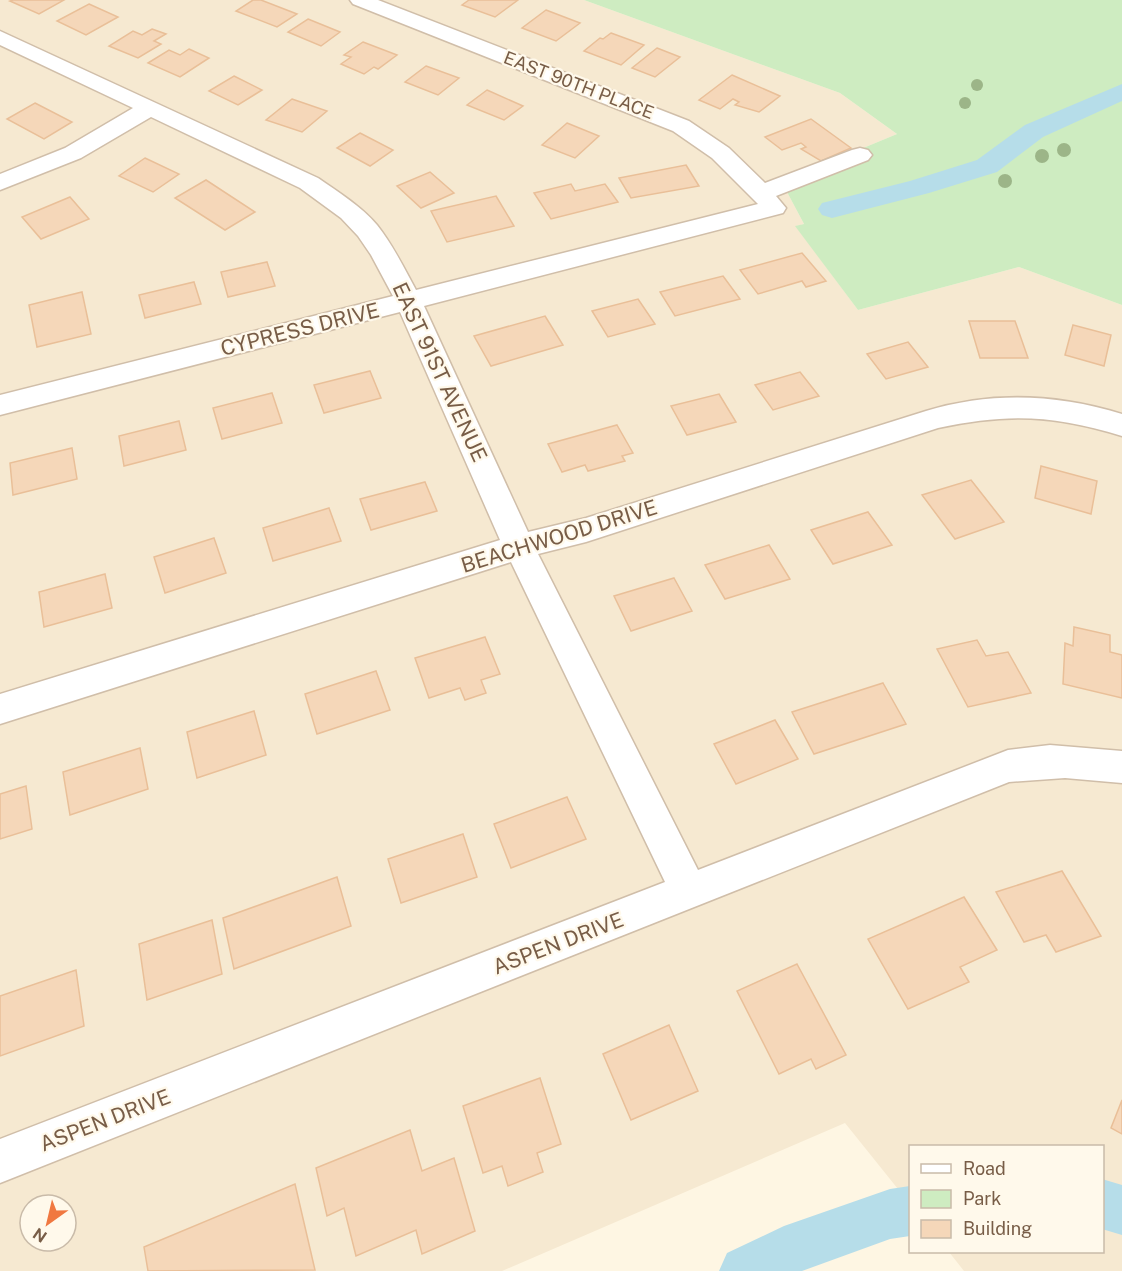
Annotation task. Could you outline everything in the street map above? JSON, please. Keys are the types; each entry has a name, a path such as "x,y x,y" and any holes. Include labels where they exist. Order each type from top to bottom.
{"street":[{"name":"EAST 90TH PLACE","path":"360,0 681,126 718,150 768,201"},
{"name":"EAST 91ST AVENUE","path":"0,38 300,178 331,197 367,230 383,253 408,300 519,547 689,892"},
{"path":"0,183 73,153 150,108"},
{"name":"CYPRESS DRIVE","path":"0,405 408,300 768,201 860,155"},
{"name":"BEACHWOOD DRIVE","path":"0,709 519,547 586,530 936,418 1010,406 1053,407 1122,425"},
{"name":"ASPEN DRIVE","path":"0,1161 1008,766 1030,762 1063,761 1122,767"}],"shaded area":[{"path":"0,0 584,0 840,93 897,134 856,151 787,192 804,224 796,226 858,310 1019,267 1122,305 1122,1271 964,1271 950,1253 1104,1253 1104,1145 909,1145 909,1203 845,1123 502,1271 0,1271"}],"green space":[{"path":"584,0 1122,0 1122,305 1019,267 858,310 795,226 804,224 787,192 864,159 856,151 897,134 840,93"}],"building":[{"path":"64,0 39,14 10,1"},
{"path":"253,0 261,0 297,14 277,27 236,11"},
{"path":"469,0 518,0 495,17 462,5"},
{"path":"89,4 118,17 86,35 57,21"},
{"path":"546,10 580,23 556,41 522,28"},
{"path":"308,19 340,32 321,46 288,32"},
{"path":"152,29 166,34 154,41 161,44 138,58 109,46 133,31 142,35"},
{"path":"611,33 644,45 621,65 584,51 600,38 603,39"},
{"path":"363,42 397,55 378,69 374,67 364,74 341,64 351,57 344,55"},
{"path":"657,48 680,57 655,77 632,68"},
{"path":"189,49 209,58 180,77 148,63 169,50 180,55"},
{"path":"426,66 459,78 438,95 405,82"},
{"path":"732,75 780,96 759,112 735,105 739,102 733,99 720,109 699,100"},
{"path":"234,76 262,90 238,105 209,91"},
{"path":"487,90 523,106 504,120 467,105"},
{"path":"292,99 327,111 302,132 266,120"},
{"path":"35,103 72,122 44,139 7,119"},
{"path":"811,119 851,148 821,161 801,149 806,147 801,143 782,150 765,137"},
{"path":"567,123 599,136 575,158 542,145"},
{"path":"360,133 393,150 370,166 337,148"},
{"path":"145,158 179,174 153,192 119,176"},
{"path":"686,165 699,186 631,198 619,178"},
{"path":"430,172 454,193 421,208 397,186"},
{"path":"206,180 255,212 225,230 175,198"},
{"path":"571,184 575,191 605,184 618,202 551,219 534,193"},
{"path":"496,196 514,226 447,242 431,211"},
{"path":"70,197 89,219 41,239 22,217"},
{"path":"802,253 826,281 806,287 802,281 758,294 740,270"},
{"path":"267,262 275,286 228,297 221,272"},
{"path":"723,276 740,299 675,316 660,292"},
{"path":"194,282 201,304 145,318 139,295"},
{"path":"82,292 91,334 37,347 29,305"},
{"path":"638,299 655,324 608,337 592,311"},
{"path":"545,316 563,345 491,366 474,336"},
{"path":"969,321 1015,321 1028,358 980,358"},
{"path":"1073,325 1111,335 1104,366 1065,355"},
{"path":"908,342 928,367 886,379 867,354"},
{"path":"370,371 381,398 324,413 314,385"},
{"path":"800,372 819,396 773,410 755,385"},
{"path":"272,393 282,423 222,439 213,408"},
{"path":"719,394 736,422 687,435 671,406"},
{"path":"179,421 186,450 124,466 119,436"},
{"path":"617,425 633,453 622,456 625,461 588,471 585,465 562,472 548,444"},
{"path":"72,448 77,479 13,495 10,463"},
{"path":"1041,466 1097,481 1091,514 1035,498"},
{"path":"971,480 1004,522 955,539 922,495"},
{"path":"425,482 437,511 371,530 360,499"},
{"path":"329,508 341,541 273,561 263,528"},
{"path":"868,512 892,545 833,564 811,530"},
{"path":"214,538 226,573 165,593 154,557"},
{"path":"769,545 790,579 725,599 705,565"},
{"path":"105,574 112,608 44,627 39,592"},
{"path":"674,578 692,611 631,631 614,596"},
{"path":"1074,627 1110,635 1110,652 1122,655 1122,698 1063,684 1065,643 1073,646"},
{"path":"485,637 500,674 481,680 486,693 465,700 460,688 429,698 415,658"},
{"path":"977,640 986,656 1008,652 1031,693 968,707 937,649"},
{"path":"376,671 390,710 317,734 305,694"},
{"path":"883,683 906,724 814,754 792,712"},
{"path":"254,711 266,755 197,778 187,732"},
{"path":"775,720 798,759 736,784 714,744"},
{"path":"140,748 148,789 70,815 63,772"},
{"path":"26,786 32,829 0,839 0,794"},
{"path":"567,797 586,839 511,868 494,824"},
{"path":"463,834 477,877 401,903 388,859"},
{"path":"1062,871 1101,936 1056,952 1046,935 1024,942 996,892"},
{"path":"337,877 351,926 234,969 223,918"},
{"path":"964,897 997,950 960,967 969,982 908,1009 868,939"},
{"path":"212,920 222,974 147,1000 139,944"},
{"path":"797,964 846,1055 816,1069 811,1059 779,1074 737,991"},
{"path":"76,970 84,1026 0,1056 0,996"},
{"path":"669,1025 698,1091 631,1120 603,1054"},
{"path":"540,1078 561,1144 537,1153 543,1172 508,1186 502,1166 483,1173 463,1106"},
{"path":"1122,1100 1122,1134 1111,1128"},
{"path":"410,1130 422,1171 454,1158 475,1231 422,1254 416,1230 356,1256 344,1208 327,1216 316,1168"},
{"path":"295,1184 315,1270 148,1271 144,1247"}],"waterway":[{"path":"832,209 919,187 987,166 1034,131 1122,92"},
{"path":"1104,1205 1122,1210"},
{"path":"745,1271 784,1252 890,1214 909,1211"}]}
